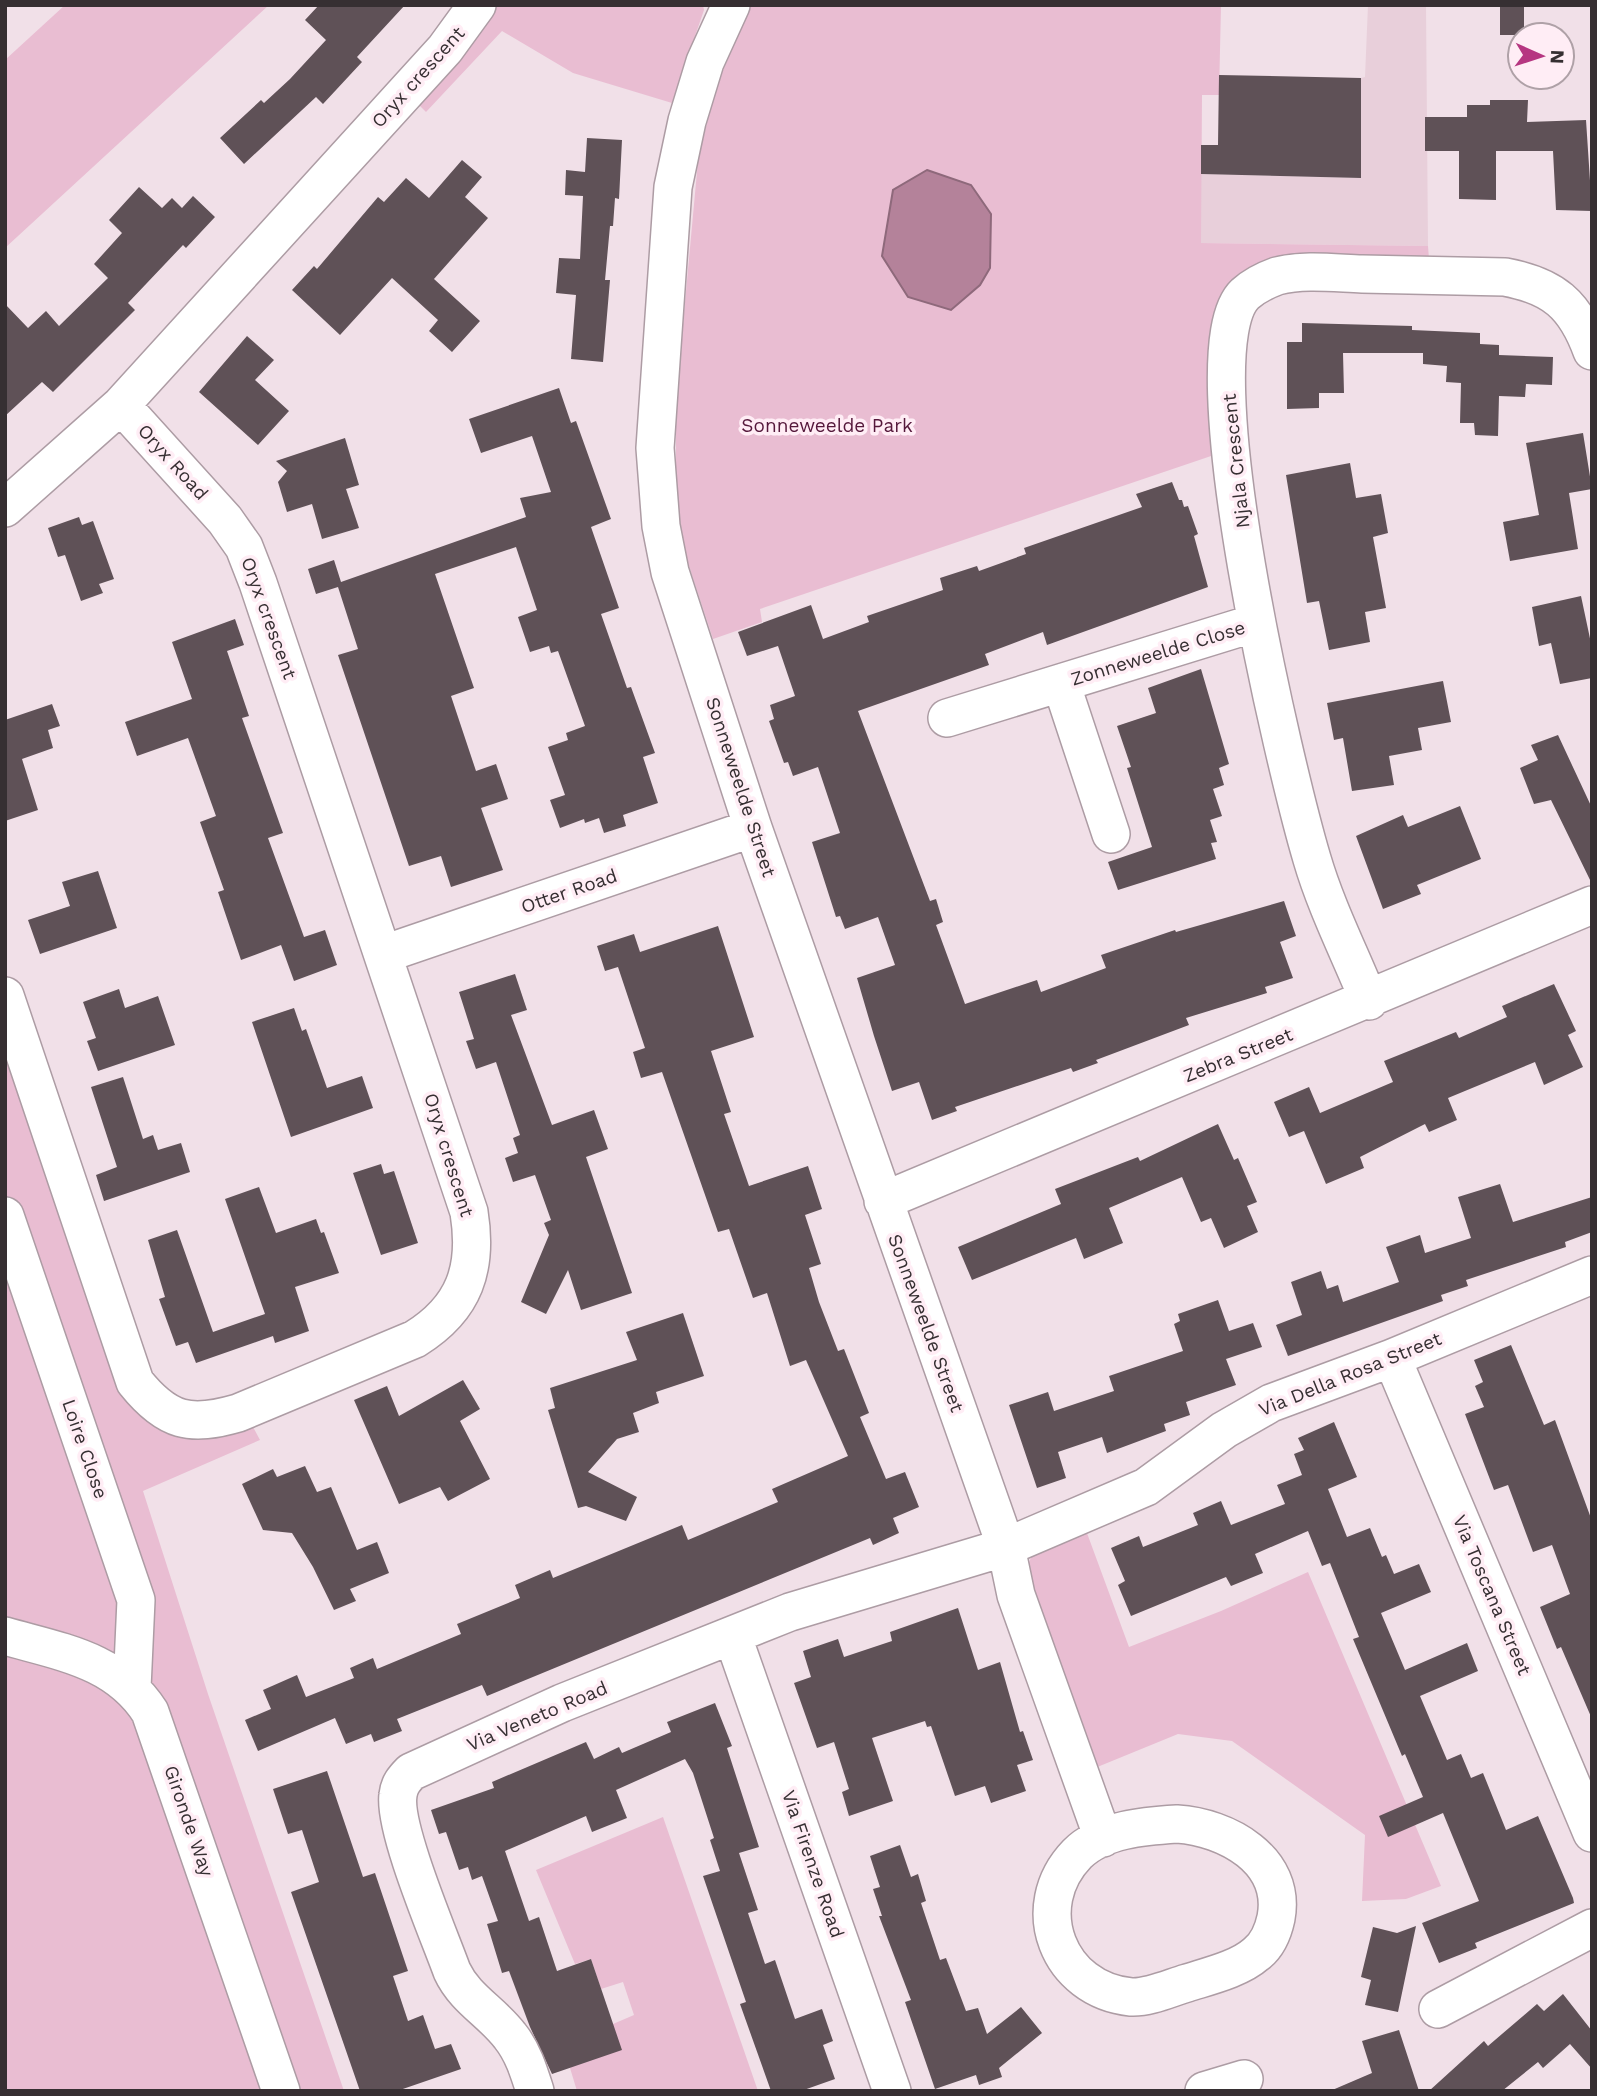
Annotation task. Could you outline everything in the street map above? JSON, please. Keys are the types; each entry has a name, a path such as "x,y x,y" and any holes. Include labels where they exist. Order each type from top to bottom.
{"street":[{"name":"Oryx crescent","path":"5,508 121,405 445,49 477,5"},
{"name":"Sonneweelde Street","path":"731,5 702,74 687,121 673,187 655,448 661,526 670,572 753,828 1006,1547 1016,1595 1103,1838"},
{"name":"Njala Crescent","path":"1369,1001 1313,863 1292,789 1255,624 1231,450 1228,378 1230,335 1243,296 1264,281 1303,272 1504,277 1533,283 1562,301 1584,330 1592,351"},
{"name":"Oryx Road","path":"121,405 225,520"},
{"name":"Oryx crescent","path":"5,996 135,1382 151,1403 170,1415 188,1421 212,1421 238,1413 415,1339 435,1327 452,1308 469,1277 473,1254 469,1212 258,583 244,547 225,520"},
{"name":"Zonneweelde Close","path":"947,718 1255,624"},
{"name":"Zonneweelde Close","path":"1061,683 1111,834"},
{"name":"Otter Road","path":"384,954 753,828"},
{"name":"Zebra Street","path":"883,1201 1369,1001 1592,905"},
{"name":"Loire Close","path":"5,1216 136,1600 132,1688"},
{"name":"Via Della Rosa Street","path":"1006,1547 1146,1487 1224,1430 1271,1403 1392,1358 1592,1275"},
{"name":"Via Toscana Street","path":"1392,1358 1592,1833"},
{"name":"Via Veneto Road","path":"535,2091 526,2064 510,2035 459,1987 452,1971 407,1846 398,1811 401,1783 411,1772 441,1756 562,1703 827,1599 954,1565 1006,1547"},
{"name":"Gironde Way","path":"5,1636 102,1665 132,1688 157,1727 281,2091"},
{"name":"Via Firenze Road","path":"733,1637 892,2091"},
{"path":"1177,1824 1212,1829 1231,1839 1254,1854 1273,1881 1277,1911 1267,1944 1255,1956 1235,1965 1149,1995 1132,1997 1114,1994 1088,1982 1062,1957 1055,1939 1053,1911 1068,1866 1079,1853 1103,1838 1125,1831 1177,1824"},
{"path":"1438,2009 1592,1928"},
{"path":"1204,2091 1244,2079"}],"shaded area":[{"path":"1368,5 1426,5 1428,246 1201,243 1201,174 1361,178 1361,78 1365,77"},
{"path":"927,170 971,185 991,214 990,268 980,285 951,310 908,297 882,256 893,190"}],"green space":[{"path":"65,5 269,5 5,248 5,60"},
{"path":"496,5 703,5 704,10 672,103 573,73 502,31 426,112 418,104 487,21"},
{"name":"Sonneweelde Park","path":"751,5 1221,5 1219,95 1202,95 1201,243 1428,246 1429,259 1247,274 1217,454 760,609 762,622 713,639 688,563 676,503 676,400 698,161 715,89"},
{"path":"5,1047 136,1410 149,1422 177,1435 206,1438 253,1427 260,1440 143,1491 208,1694 344,2091 5,2091"},
{"path":"1084,1525 1129,1647 1221,1611 1308,1572 1441,1886 1406,1899 1362,1901 1365,1835 1232,1741 1178,1734 1090,1770 1026,1569 1034,1551"},
{"path":"663,1817 758,2091 577,2091 570,2068 613,2024 634,2015 623,1982 601,1989 591,1959 575,1964 536,1870"}],"building":[{"path":"319,5 405,5 357,57 362,62 323,104 316,97 244,164 220,138 261,100 264,103 290,79 326,40 305,20"},
{"path":"1500,5 1524,5 1524,21 1506,21 1506,35 1500,35"},
{"path":"1219,75 1361,78 1361,178 1201,174 1201,145 1218,145"},
{"path":"1490,100 1528,100 1527,122 1586,120 1592,211 1556,210 1553,151 1496,151 1496,200 1459,199 1459,151 1425,151 1425,117 1467,117 1467,105 1490,105"},
{"path":"587,138 622,140 619,199 615,198 613,226 610,226 605,280 610,280 603,362 571,359 576,295 556,293 559,258 580,259 583,196 565,195 566,170 585,172"},
{"path":"462,160 482,177 465,197 488,218 434,279 480,321 452,352 429,331 438,320 392,278 340,335 292,290 314,266 317,269 378,197 384,202 406,178 429,198"},
{"path":"139,187 162,208 172,198 182,208 193,196 215,217 186,248 183,245 128,303 135,310 53,392 42,382 5,416 5,304 28,328 46,311 59,326 108,278 94,264 122,233 109,220"},
{"path":"1302,323 1412,326 1412,330 1480,333 1480,344 1499,345 1499,355 1553,357 1552,385 1526,384 1525,397 1499,396 1498,436 1475,435 1474,423 1460,423 1461,383 1446,382 1447,366 1423,364 1423,353 1343,353 1344,393 1319,393 1319,408 1287,409 1287,342 1302,342"},
{"path":"247,336 274,360 255,380 289,411 258,445 199,392"},
{"path":"559,388 571,423 576,421 611,519 591,527 619,608 601,614 627,688 631,687 655,753 643,757 658,803 623,815 626,826 604,833 599,818 585,823 584,819 560,828 550,800 565,795 548,747 568,740 566,733 585,726 558,651 551,653 549,646 530,652 518,617 537,610 516,547 435,574 474,688 451,696 476,771 496,764 508,799 481,808 503,870 451,887 441,856 409,866 338,655 358,649 338,587 316,594 308,569 334,560 341,582 526,517 520,498 551,492 532,436 481,453 469,419"},
{"path":"1583,433 1592,489 1569,493 1578,549 1510,561 1503,522 1539,515 1526,443"},
{"path":"345,438 359,485 346,489 359,528 322,539 312,504 287,512 278,482 287,471 276,461"},
{"path":"1350,463 1356,498 1381,494 1388,533 1373,537 1386,608 1365,612 1370,642 1329,650 1319,601 1307,603 1286,475"},
{"path":"1172,482 1179,500 1182,500 1184,507 1188,506 1198,534 1194,536 1208,587 1047,645 1043,632 985,654 989,665 858,711 930,901 936,899 943,922 936,925 965,1004 1037,980 1041,992 1106,968 1101,955 1175,930 1176,932 1284,901 1296,936 1280,942 1293,978 1265,987 1267,993 1186,1018 1189,1025 1096,1060 1098,1063 1073,1072 1071,1068 955,1107 957,1111 932,1120 919,1082 892,1091 874,1036 857,978 895,965 878,917 845,929 840,916 836,917 812,842 840,833 818,767 793,776 788,762 784,763 769,721 774,719 770,705 795,696 778,646 747,656 738,632 811,605 823,639 869,622 867,616 943,590 940,578 977,566 979,571 1026,554 1024,548 1142,507 1136,494"},
{"path":"79,517 82,525 93,521 114,579 99,584 103,593 81,601 65,555 58,557 48,528"},
{"path":"1581,596 1592,648 1592,678 1560,684 1551,643 1539,646 1532,607"},
{"path":"235,619 244,645 227,651 249,716 242,718 283,833 268,838 304,937 325,930 337,965 294,981 281,945 241,960 218,892 224,890 200,822 216,816 188,738 137,756 125,722 192,699 172,642"},
{"path":"1201,669 1229,764 1219,768 1224,785 1213,789 1222,816 1210,820 1217,842 1211,843 1216,859 1118,890 1108,862 1152,847 1117,726 1156,713 1148,688"},
{"path":"1443,681 1451,722 1418,728 1422,750 1389,756 1394,785 1352,791 1343,738 1334,740 1327,703"},
{"path":"52,704 60,726 48,730 53,748 22,759 38,810 5,821 5,720"},
{"path":"1558,735 1592,808 1592,884 1551,800 1534,804 1520,768 1538,760 1531,745"},
{"path":"1460,806 1481,859 1417,885 1421,894 1383,909 1356,836 1403,815 1408,827"},
{"path":"98,871 117,928 40,954 28,920 70,906 62,882"},
{"path":"718,926 754,1037 711,1051 731,1112 724,1114 749,1186 808,1166 822,1209 805,1215 821,1264 809,1268 819,1302 838,1351 844,1349 869,1413 860,1417 886,1479 905,1472 919,1507 893,1518 899,1533 873,1545 870,1538 487,1696 482,1685 397,1719 402,1731 374,1742 371,1734 346,1744 335,1718 258,1751 245,1720 271,1709 263,1690 297,1675 306,1697 354,1678 350,1668 373,1658 377,1669 461,1634 457,1624 520,1598 515,1585 550,1570 553,1578 682,1525 688,1540 778,1502 772,1489 848,1456 806,1360 790,1366 767,1293 753,1298 729,1229 718,1232 662,1072 641,1078 633,1052 645,1048 618,967 605,971 597,946 634,934 640,952"},
{"path":"515,974 527,1010 511,1015 552,1125 594,1110 608,1149 586,1157 632,1293 581,1310 568,1270 546,1314 521,1302 549,1235 544,1223 551,1220 535,1175 513,1182 505,1158 518,1153 513,1138 520,1135 496,1062 476,1069 466,1041 474,1039 459,992"},
{"path":"1554,984 1576,1031 1568,1035 1583,1067 1544,1085 1535,1062 1448,1098 1457,1120 1429,1132 1425,1124 1360,1157 1364,1168 1326,1184 1304,1131 1289,1137 1274,1102 1309,1087 1320,1113 1393,1082 1384,1061 1456,1032 1459,1038 1507,1017 1502,1006"},
{"path":"119,989 125,1008 158,996 175,1045 98,1071 87,1041 96,1038 83,1002"},
{"path":"294,1008 302,1031 306,1029 327,1088 362,1076 373,1108 291,1137 252,1022"},
{"path":"123,1077 143,1139 153,1135 158,1150 181,1143 190,1172 104,1201 96,1175 117,1167 91,1087"},
{"path":"1218,1124 1234,1160 1238,1158 1257,1202 1247,1206 1258,1232 1224,1248 1211,1218 1201,1222 1182,1177 1109,1208 1123,1243 1084,1259 1076,1238 972,1280 958,1247 1061,1204 1055,1189 1138,1157 1140,1161"},
{"path":"381,1164 384,1174 394,1171 418,1243 381,1255 353,1173"},
{"path":"1500,1184 1513,1222 1592,1197 1592,1232 1565,1242 1566,1247 1466,1280 1468,1286 1441,1295 1443,1301 1288,1356 1276,1325 1302,1315 1291,1282 1321,1271 1327,1289 1338,1285 1343,1302 1399,1282 1386,1247 1420,1235 1425,1253 1471,1238 1458,1197"},
{"path":"259,1187 276,1233 316,1219 321,1233 324,1232 339,1273 295,1287 309,1331 275,1343 273,1336 196,1363 188,1342 176,1346 159,1299 165,1297 148,1240 177,1230 213,1332 265,1314 225,1199"},
{"path":"1218,1300 1229,1331 1253,1323 1262,1347 1226,1359 1236,1385 1186,1402 1190,1415 1164,1424 1166,1431 1107,1453 1102,1437 1058,1452 1066,1478 1037,1488 1009,1405 1048,1392 1054,1411 1114,1391 1109,1376 1183,1351 1174,1324 1180,1321 1178,1314"},
{"path":"683,1313 704,1376 656,1392 659,1403 633,1413 639,1432 617,1439 588,1472 637,1497 626,1521 586,1506 578,1508 548,1410 555,1408 550,1388 637,1360 626,1332"},
{"path":"1511,1345 1544,1425 1555,1420 1592,1521 1592,1719 1561,1647 1557,1649 1540,1607 1570,1594 1552,1545 1533,1552 1508,1485 1494,1490 1465,1414 1484,1407 1475,1386 1483,1382 1474,1360"},
{"path":"463,1380 480,1409 460,1421 490,1479 448,1501 440,1487 399,1504 354,1400 387,1386 399,1416"},
{"path":"1334,1422 1357,1477 1328,1489 1347,1537 1370,1528 1382,1557 1386,1555 1394,1574 1419,1564 1431,1592 1381,1613 1405,1670 1467,1643 1478,1671 1420,1696 1447,1760 1461,1754 1471,1778 1483,1773 1506,1830 1538,1816 1574,1903 1475,1943 1477,1948 1439,1963 1422,1923 1479,1901 1443,1813 1388,1837 1379,1816 1423,1797 1405,1754 1402,1756 1353,1639 1359,1637 1330,1563 1322,1566 1308,1531 1255,1554 1263,1573 1231,1586 1226,1577 1131,1616 1118,1585 1125,1581 1111,1548 1139,1536 1143,1547 1198,1525 1193,1513 1221,1501 1231,1525 1285,1504 1277,1485 1302,1475 1294,1454 1304,1450 1298,1438"},
{"path":"305,1466 317,1492 331,1487 357,1550 377,1542 389,1573 350,1589 356,1601 334,1610 313,1567 292,1533 263,1530 242,1484 273,1469 277,1477"},
{"path":"958,1608 978,1670 1000,1662 1020,1732 1023,1731 1033,1760 1017,1765 1026,1791 991,1803 985,1786 955,1796 931,1726 927,1727 925,1721 872,1738 893,1801 849,1816 842,1792 849,1789 834,1742 817,1748 794,1683 811,1677 803,1651 838,1639 844,1657 892,1641 890,1632"},
{"path":"715,1703 732,1746 727,1748 759,1847 739,1853 758,1910 748,1913 765,1964 775,1960 795,2019 822,2009 833,2041 823,2045 835,2079 801,2091 771,2091 740,2004 746,2002 703,1876 720,1871 710,1840 714,1838 693,1773 685,1759 616,1790 627,1818 592,1832 586,1816 505,1851 529,1921 539,1917 557,1971 591,1959 622,2050 552,2074 530,2027 509,1971 502,1973 487,1924 498,1921 482,1876 472,1880 468,1867 459,1870 446,1832 439,1834 431,1810 494,1788 492,1782 586,1742 594,1759 619,1747 622,1753 671,1732 667,1722"},
{"path":"327,1771 363,1877 375,1873 408,1971 393,1976 408,2021 423,2015 435,2049 451,2044 461,2069 397,2091 360,2091 291,1892 319,1882 302,1830 288,1834 273,1789"},
{"path":"900,1845 911,1877 918,1874 926,1901 921,1903 940,1960 946,1958 966,2011 978,2008 987,2034 1021,2007 1042,2033 999,2068 1002,2077 979,2085 976,2075 935,2089 905,2002 911,2000 879,1916 882,1916 873,1889 880,1887 870,1856"},
{"path":"1416,1926 1398,2012 1365,2005 1371,1980 1361,1977 1373,1927 1397,1933"},
{"path":"1563,1994 1592,2031 1592,2069 1570,2044 1543,2068 1538,2062 1502,2091 1429,2091 1484,2041 1488,2046 1537,2004 1544,2011"},
{"path":"1399,2030 1419,2091 1330,2091 1372,2073 1362,2041"}]}
